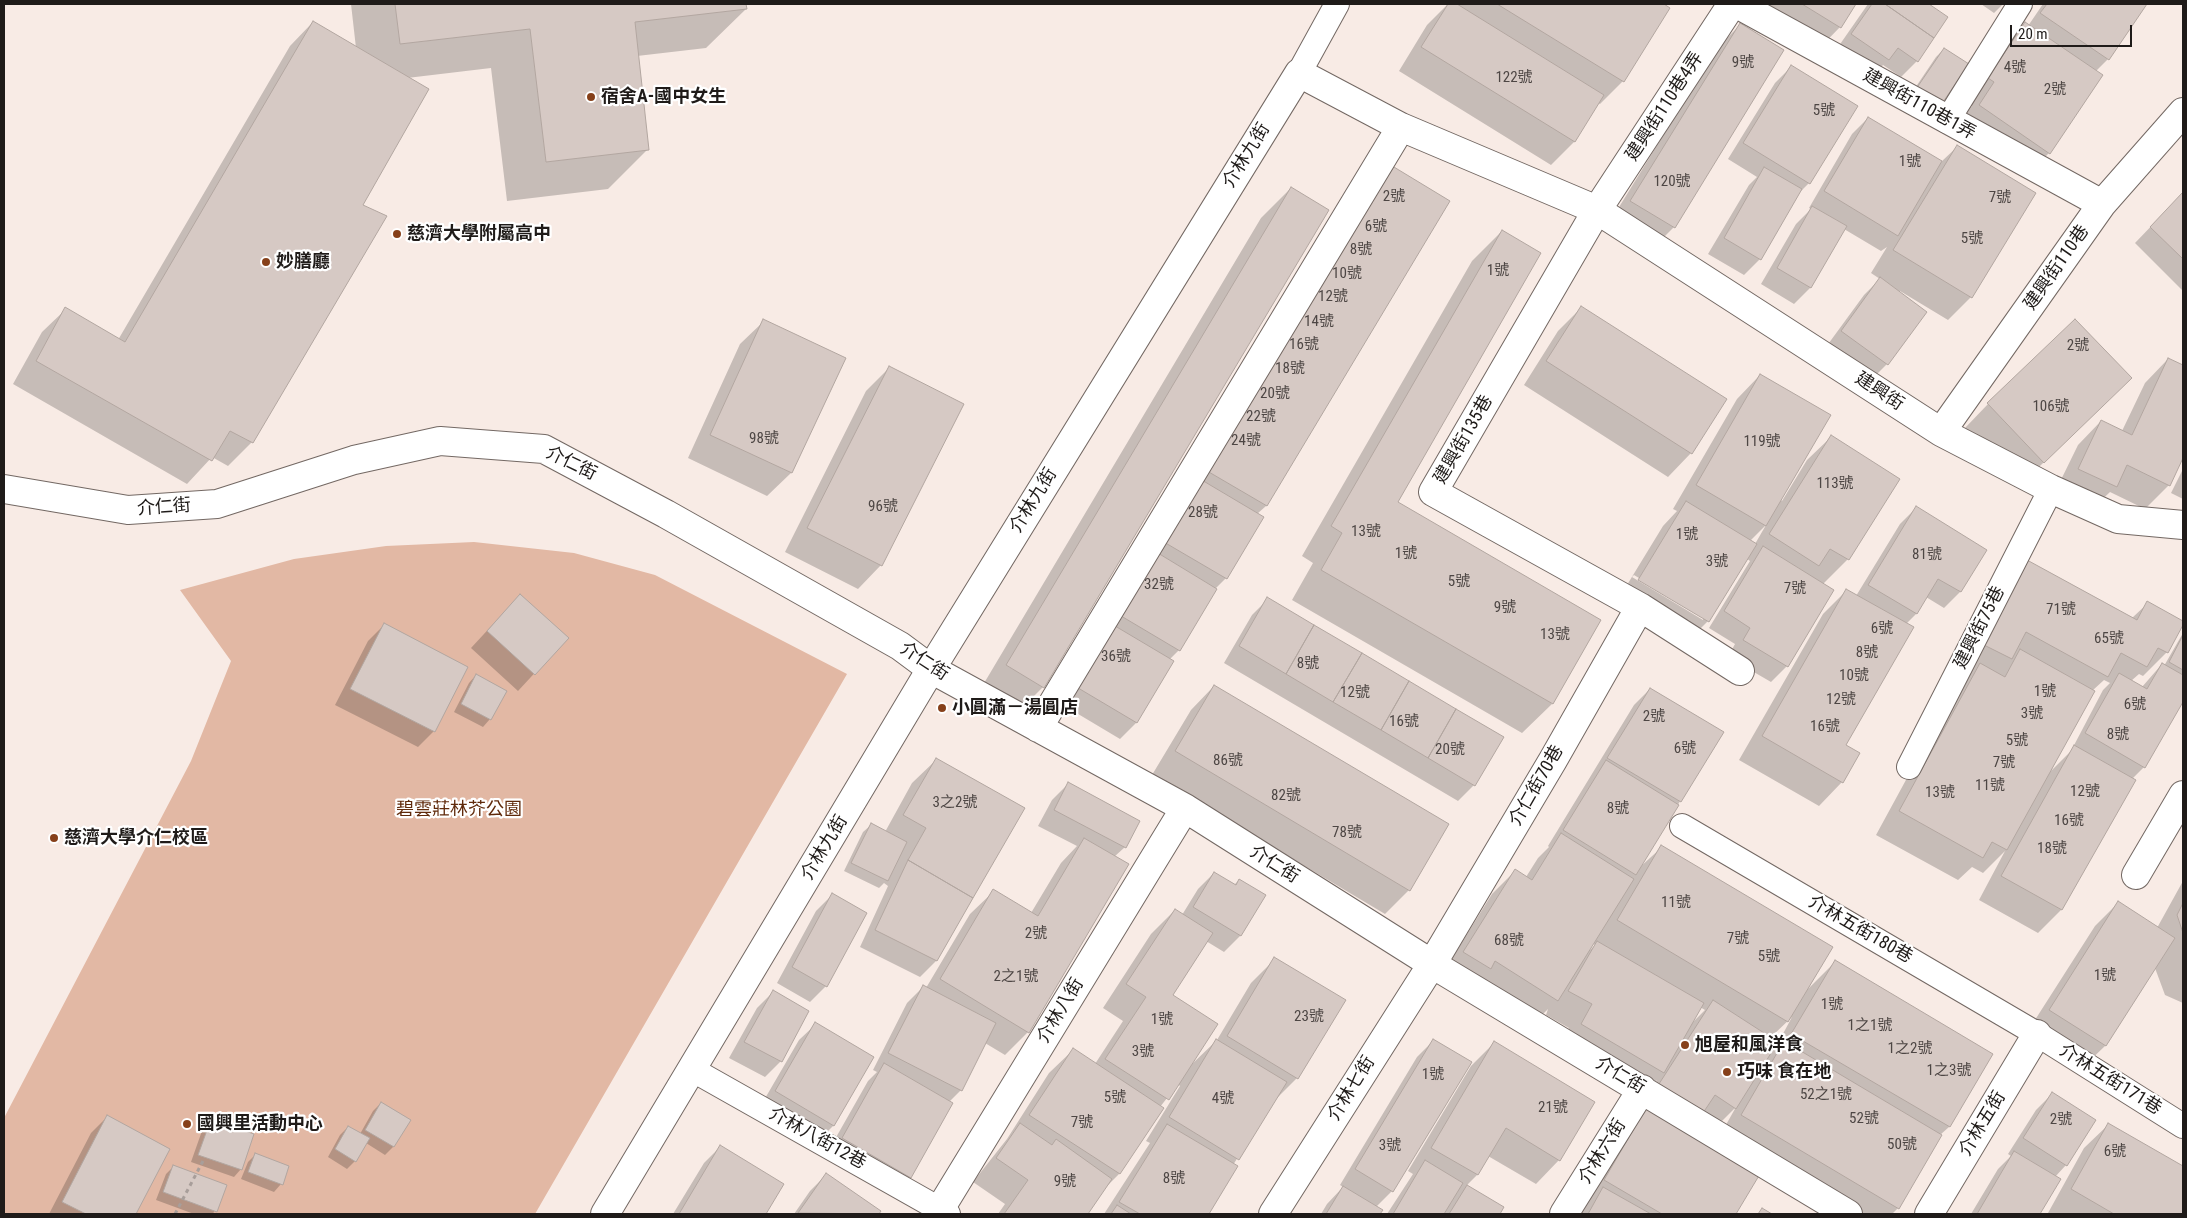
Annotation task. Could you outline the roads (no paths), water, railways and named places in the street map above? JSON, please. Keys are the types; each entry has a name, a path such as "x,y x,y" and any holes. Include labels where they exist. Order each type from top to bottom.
{"street":[{"name":"建興街110巷4弄","path":"1597,210 1732,4"},
{"name":"建興街110巷1弄","path":"1737,4 1947,121 2102,204"},
{"path":"1299,73 1402,127 1597,210"},
{"name":"介林九街","path":"605,1214 693,1070 931,669 1299,73"},
{"name":"建興街110巷","path":"1941,432 2102,204 2183,112"},
{"path":"1038,728 1402,127"},
{"name":"建興街","path":"1597,210 1941,432 2051,489 2118,519 2183,525"},
{"name":"建興街135巷","path":"1597,210 1433,492 1640,607"},
{"name":"介仁街","path":"4,489 128,510 217,504 354,460 440,442 544,449 666,514 900,646 931,669 1185,808 1432,964 1848,1214"},
{"path":"1640,607 1740,671"},
{"name":"介仁街70巷","path":"1432,964 1553,760 1640,607"},
{"path":"2136,876 2183,795"},
{"name":"介林八街","path":"942,1213 1185,808"},
{"name":"介林七街","path":"1273,1214 1432,964"},
{"name":"介林五街","path":"1929,1214 2037,1034"},
{"name":"介林六街","path":"1564,1214 1642,1089"}],"lane":[{"path":"1299,73 1337,4"},
{"path":"1947,121 2020,4"},
{"name":"建興街75巷","path":"1909,767 2051,489"},
{"name":"介林五街180巷","path":"1682,826 2037,1034"},
{"name":"介林五街171巷","path":"2037,1034 2183,1126"},
{"name":"介林八街12巷","path":"693,1070 942,1213"}],"place":[{"name":"宿舍A-國中女生","path":"591,97"},
{"name":"慈濟大學附屬高中","path":"397,234"},
{"name":"妙膳廳","path":"266,262"},
{"name":"小圓滿－湯圓店","path":"942,708"},
{"name":"慈濟大學介仁校區","path":"54,838"},
{"name":"旭屋和風洋食","path":"1685,1045"},
{"name":"巧味 食在地","path":"1727,1072"},
{"name":"國興里活動中心","path":"187,1124"}],"park label":[{"name":"碧雲莊林芥公園","path":"459,810"}]}
